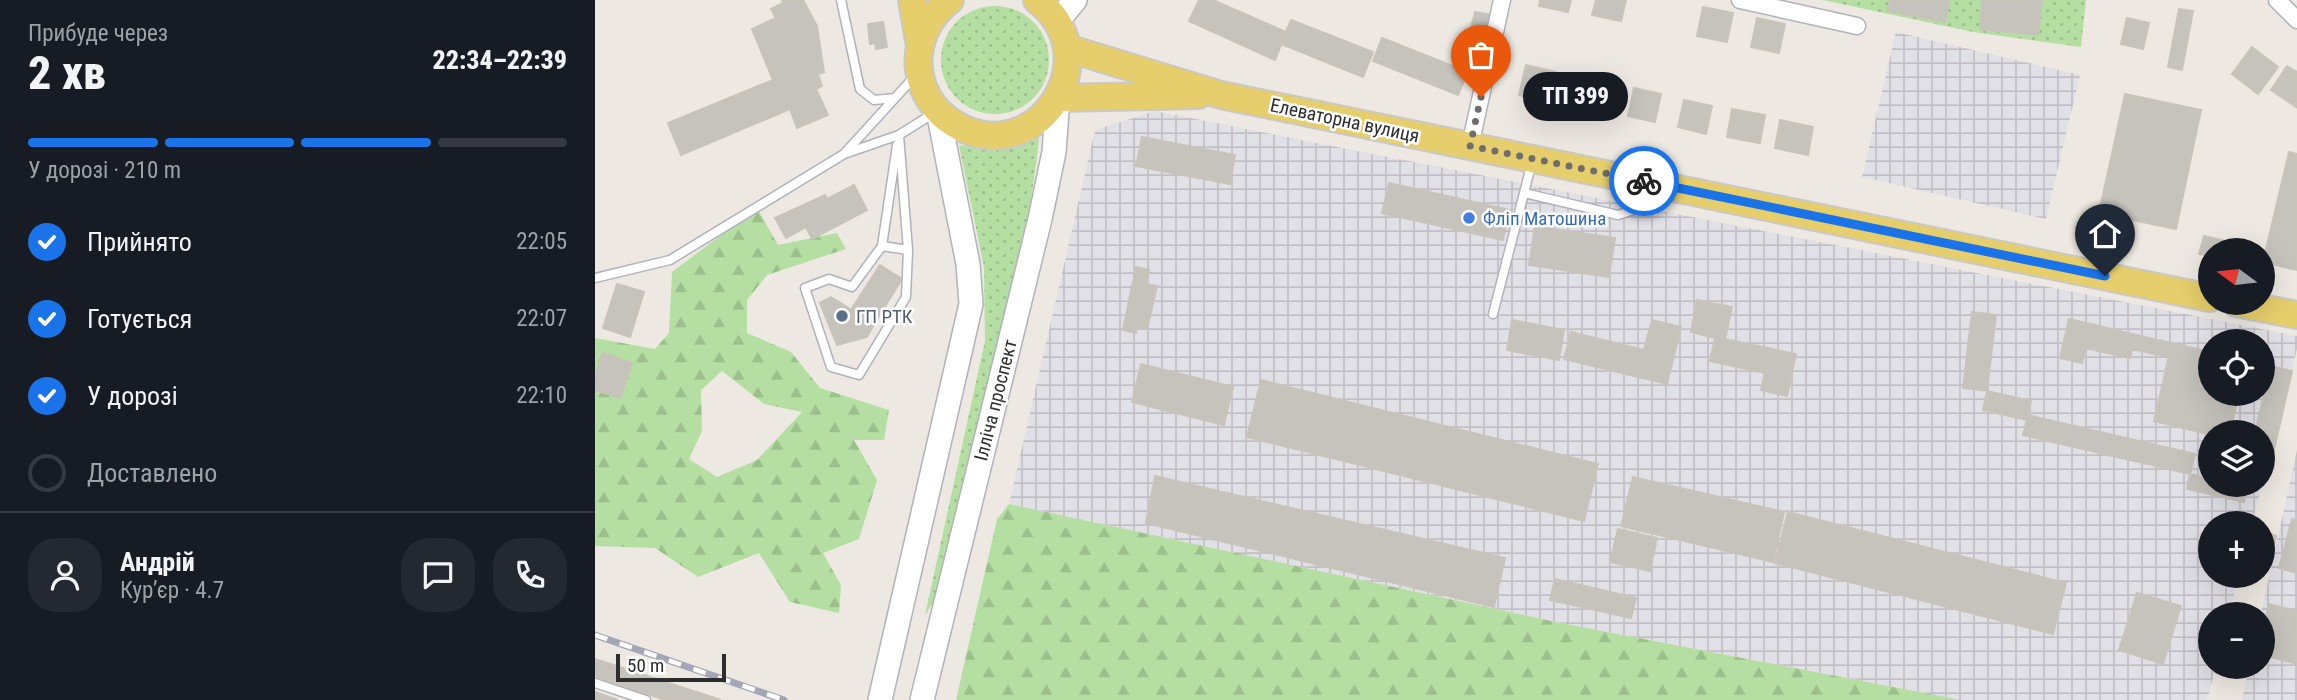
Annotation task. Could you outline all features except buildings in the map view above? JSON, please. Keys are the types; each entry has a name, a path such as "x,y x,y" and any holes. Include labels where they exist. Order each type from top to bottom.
{"main road":[{"path":"880,700 971,304 968,264 938,111 926,93 912,0"},
{"path":"920,60 924,31 950,0"},
{"path":"938,111 969,131 995,135 1028,127 1049,110 1058,98 1067,74 1067,48 1057,22 1037,0"},
{"path":"1057,22 1075,0"},
{"name":"Елеваторна вулиця","path":"1067,48 1221,94 2198,296"},
{"name":"Елеваторна вулиця","path":"1058,98 1221,94"},
{"name":"Ілліча проспект","path":"922,700 1040,219 1054,152 1058,98"},
{"path":"2275,311 2297,315"}],"street":[{"path":"1470,146 1502,0"},
{"path":"1740,0 1857,26"},
{"path":"2277,0 2297,20"}],"lane":[{"path":"841,0 860,89 874,100 895,98"},
{"path":"844,153 895,98 920,60"},
{"path":"595,278 670,260 844,153 899,135 909,126 938,111"},
{"path":"899,135 908,250 906,297 859,375 831,367 805,288 829,279 852,287 882,246 899,135"},
{"path":"1493,314 1533,159"},
{"path":"1524,193 1618,215 1643,207 1657,184"},
{"path":"882,246 908,250"},
{"path":"595,683 646,700"}],"shaded area":[{"path":"1896,32 2080,75 2046,219 1862,177"},
{"path":"1155,111 2261,329 2198,329 2198,406 2275,406 2275,332 2297,336 2297,349 2275,436 2275,420 2198,420 2198,497 2259,497 2255,511 2198,511 2198,588 2236,588 2232,602 2198,602 2198,679 2213,679 2207,700 1961,700 1556,622 1009,504 1095,130"},
{"path":"2297,450 2297,700 2242,700 2246,679 2275,679 2275,602 2264,602 2267,588 2275,588 2275,550"}],"green space":[{"path":"1823,0 2086,0 2081,47 1973,32"},
{"path":"995,6 1016,10 1033,22 1045,39 1049,60 1045,81 1033,98 1016,110 995,114 974,110 957,98 945,81 941,60 945,39 957,22 974,10"},
{"path":"1039,138 1021,253 958,532 944,579 925,615 985,341 984,267 959,145 999,150"},
{"path":"757,208 778,245 837,233 846,249 767,275 747,300 747,333 791,352 820,388 889,410 884,440 854,440 877,480 859,539 823,553 841,585 839,613 790,602 759,553 698,577 655,548 595,546 595,338 655,349 669,333 672,272","holes":["722,371 764,404 802,412 757,460 717,477 689,459 702,431 701,390"]},
{"path":"1009,504 1556,622 1961,700 956,700 997,519"}],"railway":[{"path":"595,635 784,700"}],"way so far":[{"path":"1481,97 1470,146 1644,181"}],"place":[{"name":"ТП 399","path":"1481,97"},
{"name":"Фліп Матошина","path":"1469,218"},
{"name":"ГП РТК","path":"842,316"}],"route":[{"path":"1644,181 2105,276"}]}
